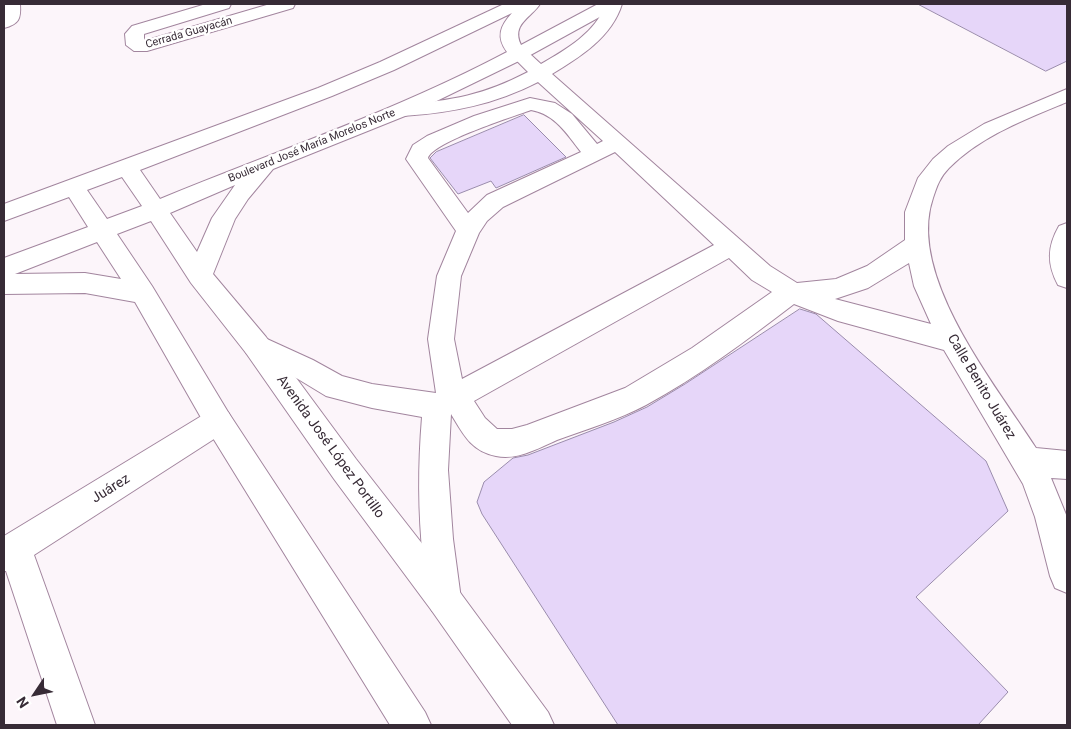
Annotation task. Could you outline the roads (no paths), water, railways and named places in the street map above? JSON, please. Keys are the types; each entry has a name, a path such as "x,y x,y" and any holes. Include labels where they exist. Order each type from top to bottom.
{"main road":[{"path":"4,23 12,19 12,4"},
{"name":"Cerrada Guayacán","path":"223,4 138,30 134,34 135,45 140,47 147,46 288,4"},
{"path":"4,212 325,92 395,62 517,4"},
{"path":"532,4 512,24 507,35 509,44 538,73 761,273 792,293 838,311 952,341"},
{"name":"Boulevard José María Morelos Norte","path":"4,268 155,210 269,162 403,110 519,54 610,4"},
{"path":"403,110 441,108 492,96 538,73 582,45 600,30 610,16 614,4"},
{"name":"Calle Benito Juárez","path":"1067,95 983,133 962,146 930,177 921,197 916,218 916,245 929,289 952,341 984,396 1027,462 1054,496 1067,576"},
{"path":"468,230 417,159 420,150 434,141 481,120 530,104 548,108 565,118 594,154"},
{"path":"444,599 437,539 433,470 449,401 441,339 449,276 468,230 478,215 495,201 617,143"},
{"path":"200,276 221,222 234,200 269,162"},
{"name":"Avenida José López Portillo","path":"127,167 200,276 256,345 344,469 444,599 535,725"},
{"path":"74,187 143,293 218,421 412,725"},
{"path":"1067,232 1060,252 1062,268 1067,278"},
{"path":"449,401 467,415 480,434 490,441 502,444 519,441 613,407 647,390 792,293 826,290 850,285 891,264 916,245"},
{"path":"256,345 336,387 372,396 449,401 730,247"},
{"path":"4,284 85,283 143,293"},
{"name":"Juárez","path":"9,552 218,421"},
{"path":"1027,462 1067,465"},
{"path":"9,552 76,725"}]}
